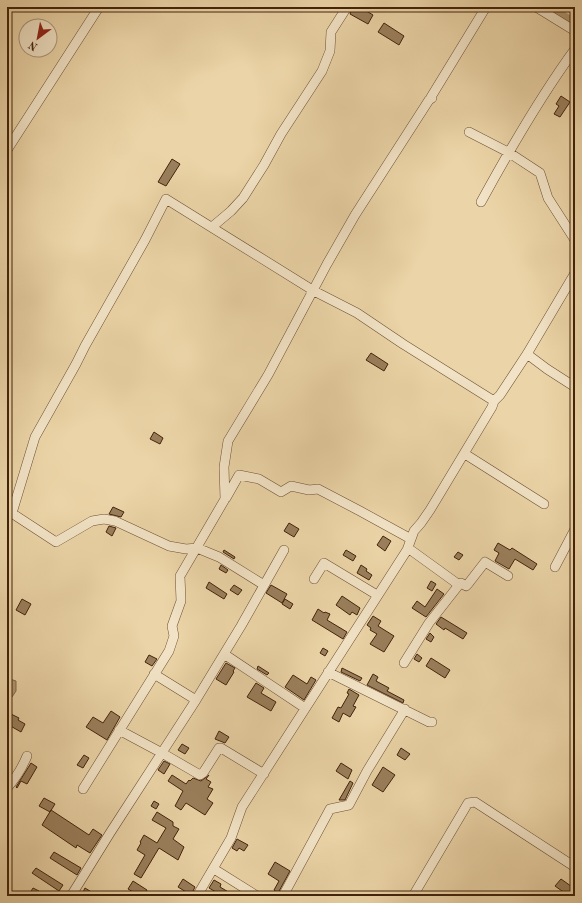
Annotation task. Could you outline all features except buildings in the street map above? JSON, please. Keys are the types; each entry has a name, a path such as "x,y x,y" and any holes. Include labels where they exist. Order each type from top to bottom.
{"street":[{"path":"7,150 99,7"},
{"path":"212,228 231,212 243,198 264,165 281,134 322,71 330,51 331,32 347,7"},
{"path":"226,499 224,467 228,441 268,375 355,215 429,100 432,98 431,97 486,7"},
{"path":"536,7 575,31"},
{"path":"481,202 508,152 556,75 575,49"},
{"path":"469,132 508,152 540,173 548,198 575,240"},
{"path":"264,585 219,557 196,548 170,546 115,521 104,518 92,521 56,542 9,511 35,437 145,240 166,199 314,290 357,314 494,401"},
{"path":"198,896 231,838 242,807 377,595 409,543 414,531 424,519 465,454 494,401 500,395 527,354 575,273"},
{"path":"527,354 575,387"},
{"path":"465,454 544,504"},
{"path":"83,790 169,650 174,636 172,626 181,601 180,576 239,475 258,479 281,492 291,486 309,490 318,489 409,543 456,584 460,583 466,586 485,562 508,576"},
{"path":"555,567 575,529"},
{"path":"567,544 575,549"},
{"path":"71,896 196,700 284,550"},
{"path":"314,579 324,563 377,595"},
{"path":"404,663 429,623 458,586 456,584"},
{"path":"224,654 305,708"},
{"path":"328,672 429,722 432,722"},
{"path":"154,674 196,700"},
{"path":"283,896 330,809 350,805 367,771 405,709"},
{"path":"119,730 200,775 203,773 219,748 264,774"},
{"path":"7,788 23,767 27,756"},
{"path":"413,896 468,803 475,802 575,867"},
{"path":"214,869 257,896"}],"shaded area":[{"path":"7,678 16,681 16,691 12,697 8,698"}],"waterway":[{"path":"549,7 575,23"}]}
